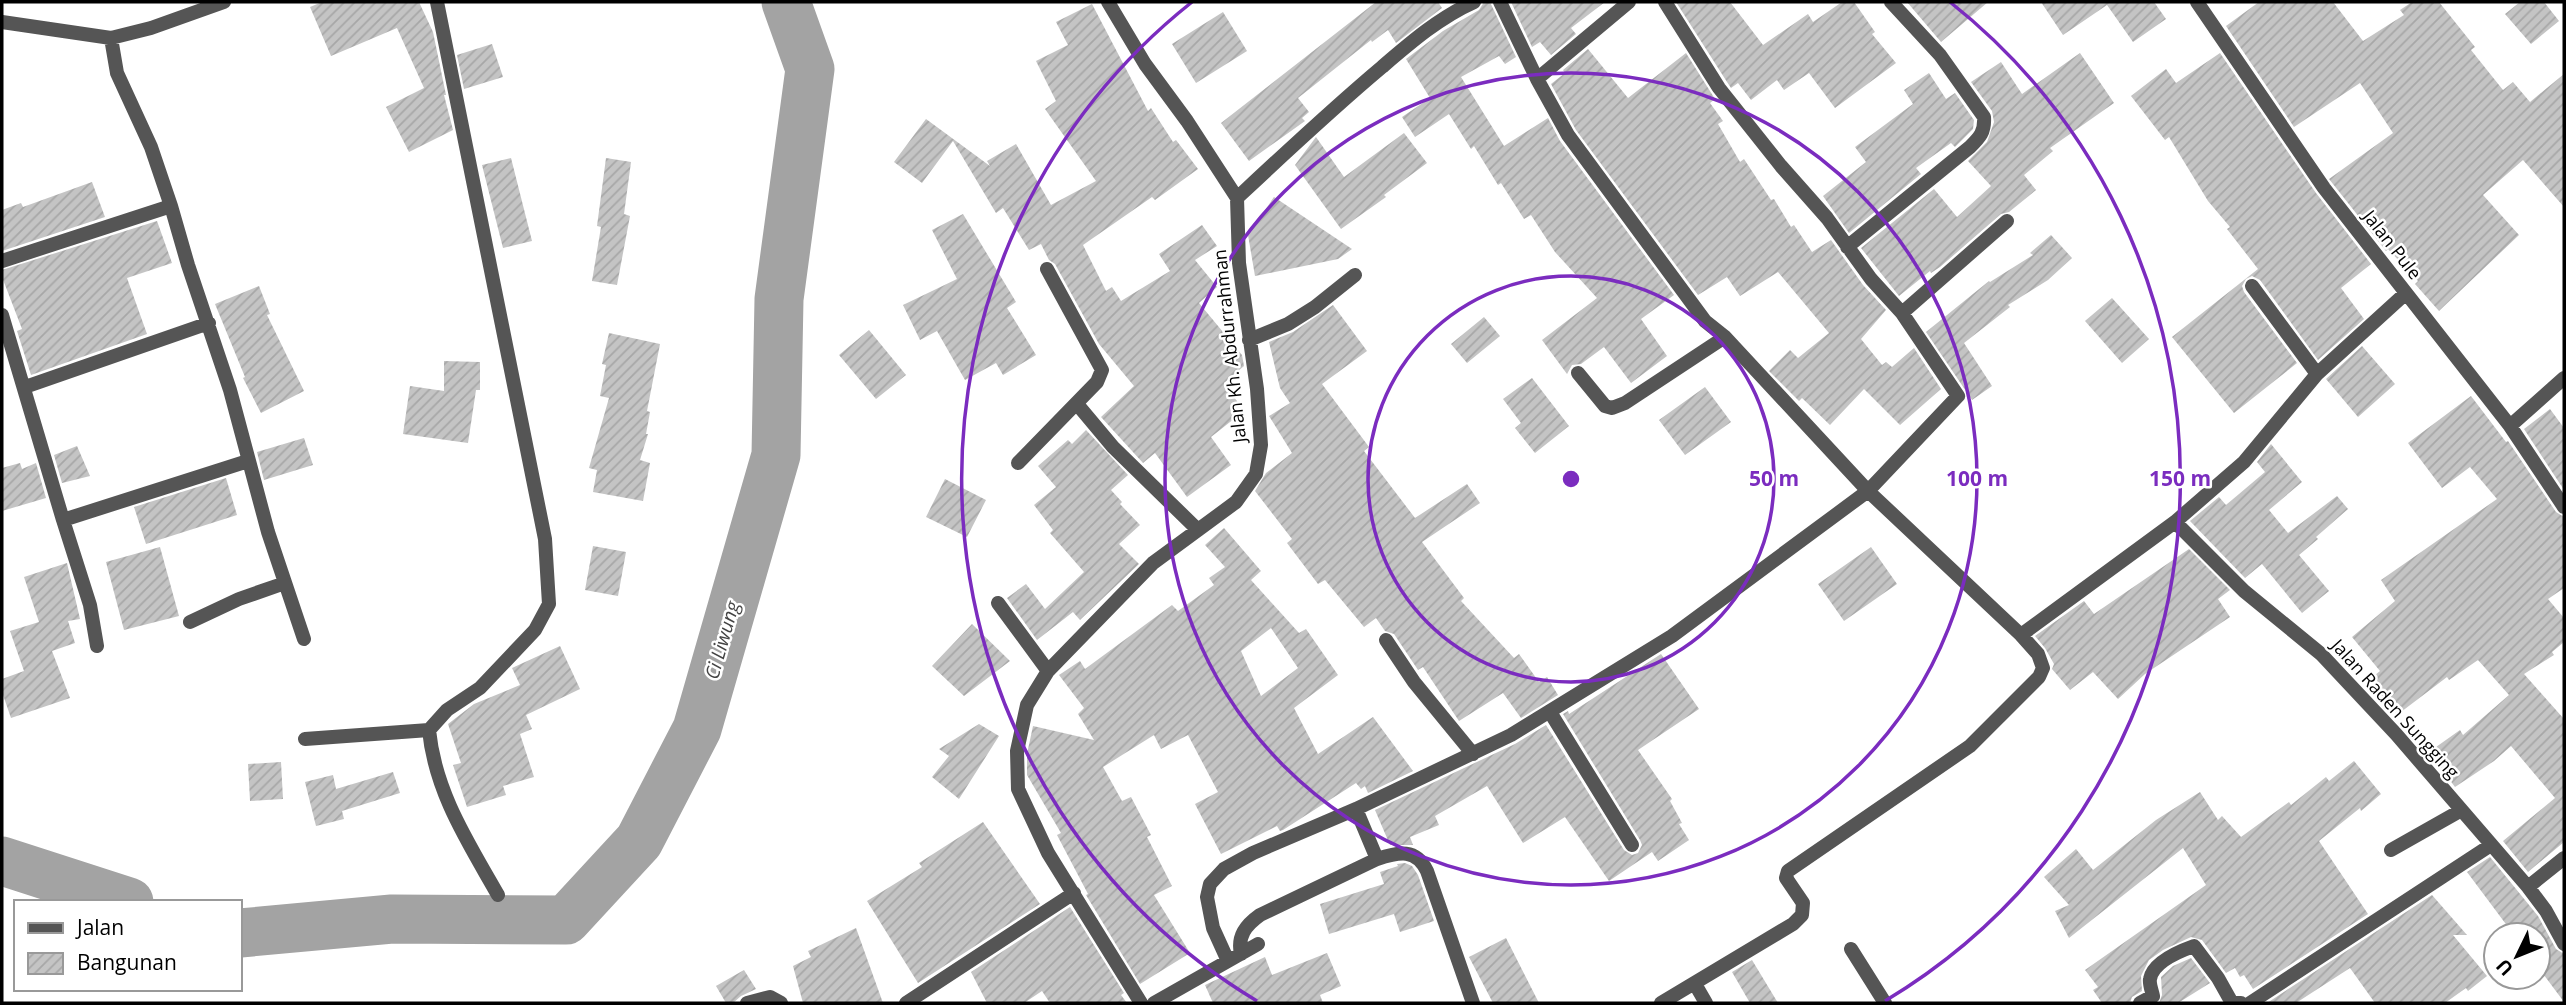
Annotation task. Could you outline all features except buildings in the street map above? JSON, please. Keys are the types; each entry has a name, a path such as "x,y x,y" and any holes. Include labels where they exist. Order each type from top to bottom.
{"street":[{"path":"2,22 111,38 151,28 224,2"},
{"path":"304,739 429,730 447,710 480,688 506,663 535,630 549,604 545,539 437,2"},
{"path":"1108,2 1145,64 1237,198 1331,110 1395,55 1463,4"},
{"path":"1500,2 1567,135 1705,321 1726,337 1868,491 2021,635 2038,654 2043,668 2039,677 1970,746 1788,870 1786,878 1803,902 1802,915 1793,924 1661,1003"},
{"path":"1537,79 1629,2"},
{"path":"1234,957 1213,928 1207,897 1210,884 1216,876 1253,853 1356,809 1473,754 1550,712 1672,636 1868,491 1958,396 1902,313 1871,279 1827,218 1781,166 1719,88 1665,2"},
{"path":"1847,247 1970,147 1985,129 1984,117 1940,55 1891,2"},
{"name":"Jalan Pule","path":"2197,2 2324,188 2510,426 2564,507"},
{"path":"111,38 117,72 151,147 172,206 304,639"},
{"name":"Jalan Kh. Abdurrahman","path":"1141,1003 1048,852 1018,789 1017,751 1027,705 1048,671 1153,563 1236,502 1256,474 1261,445 1257,389 1238,262 1237,198"},
{"path":"2,261 172,206"},
{"path":"1902,313 2007,221"},
{"path":"1018,463 1097,382 1102,370 1069,314 1047,269"},
{"path":"1249,340 1288,324 1315,307 1355,275"},
{"path":"2252,286 2317,374"},
{"path":"2021,635 2175,522 2244,463 2317,374 2406,293"},
{"path":"2,315 90,605 97,646"},
{"path":"25,387 209,323"},
{"path":"1578,373 1605,406 1612,408 1625,403 1726,337"},
{"path":"2510,426 2564,378"},
{"path":"1077,404 1113,447 1198,530"},
{"path":"63,520 248,461"},
{"name":"Jalan Raden Sungging","path":"2175,522 2244,591 2321,654 2396,734 2528,887 2546,911 2564,943"},
{"path":"190,622 240,599 285,583"},
{"path":"998,603 1048,671"},
{"path":"1386,640 1414,682 1473,754"},
{"path":"1550,712 1632,845"},
{"path":"429,730 431,757 446,801 498,895"},
{"path":"1356,809 1377,859"},
{"path":"2391,850 2460,811"},
{"path":"2250,1003 2491,845"},
{"path":"1234,957 1241,935 1249,923 1260,915 1377,859 1392,854 1415,855 1422,862 1473,1003"},
{"path":"2528,887 2564,858"},
{"path":"906,1003 1074,893"},
{"path":"1154,1003 1258,944"},
{"path":"2140,1003 2153,996 2150,979 2157,966 2180,951 2194,946 2218,978 2232,1003 2241,1003"},
{"path":"1851,949 1885,1003"},
{"path":"1695,984 1706,1003"},
{"path":"747,1003 770,997 781,1003"}],"waterway":[{"name":"Ci Liwung","path":"242,933 392,919 566,920 639,841 697,729 776,455 779,299 810,69 786,2"},
{"name":"Ci Liwung","path":"2,861 123,900"}]}
